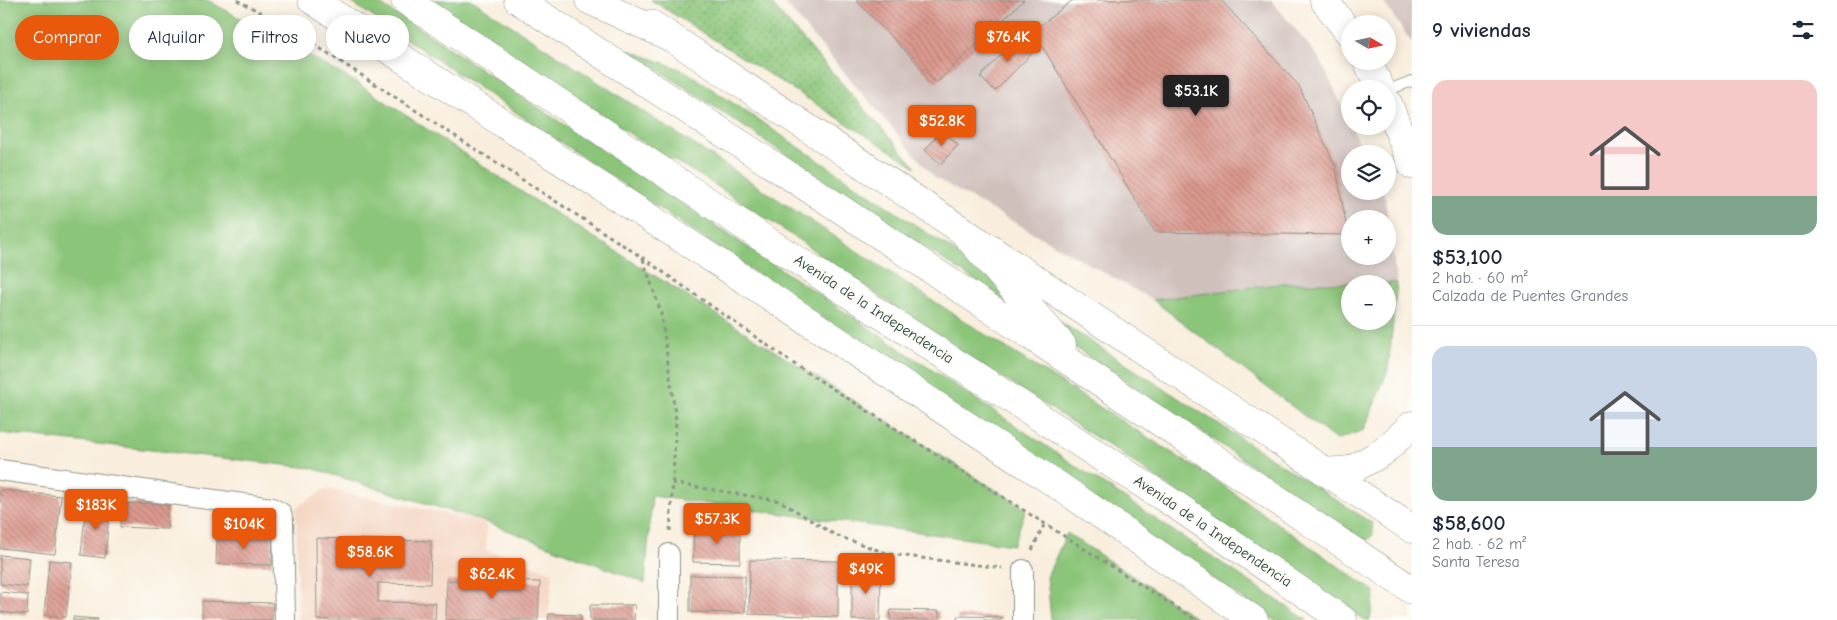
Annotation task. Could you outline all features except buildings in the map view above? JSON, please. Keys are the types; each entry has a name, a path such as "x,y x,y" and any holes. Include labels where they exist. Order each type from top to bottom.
{"main road":[{"path":"312,0 727,268 1062,488 1254,620"},
{"name":"Avenida de la Independencia","path":"405,0 755,233 1177,506 1342,620"},
{"path":"518,0 836,206 1412,590"},
{"path":"589,0 670,37"},
{"path":"614,0 1412,529"},
{"path":"1324,0 1341,22"},
{"path":"1396,124 1412,166"},
{"path":"966,235 1086,372"},
{"path":"1325,472 1351,470 1383,452 1412,425"}],"street":[{"path":"0,470 272,508 281,512 283,521 285,620"},
{"path":"669,554 669,620"},
{"path":"1023,570 1023,620"}],"lane":[{"path":"1396,87 1412,81"}],"path":[{"path":"237,0 281,23 643,258 797,366 1196,620"},
{"path":"643,258 661,313 676,420 669,554"},
{"path":"672,483 780,501 835,535 889,554 1023,570 1045,523"}],"shaded area":[{"path":"782,0 1271,0 1320,59 1341,104 1341,135 1355,135 1360,145 1341,145 1341,200 1385,200 1387,210 1341,210 1341,265 1394,265 1396,275 1341,275 1341,283 1286,283 1153,300 935,178"},
{"path":"1382,0 1412,0 1412,43 1396,20 1396,15 1392,15"},
{"path":"325,489 486,522 486,550 553,572 548,620 298,620 296,508"}],"green space":[{"path":"0,0 207,0 234,15 233,60 316,60 354,81 528,196 1026,509 1013,545 652,496 645,583 486,522 311,468 0,433"},
{"path":"348,0 373,0 397,15 370,15"},
{"path":"433,0 472,0 992,339 1215,480 1375,592 1370,620 1365,620 1334,602 1119,452 935,335 799,240 706,179 645,144"},
{"path":"651,0 768,0 916,167"},
{"path":"409,22 1307,620 1274,620 409,41"},
{"path":"629,50 685,71 1048,314 1372,523 1373,534 1369,539 1364,540"},
{"path":"1286,283 1341,283 1341,330 1392,330 1388,370 1364,430 1336,440 1153,300"},
{"path":"1067,533 1199,620 1051,620 1047,576"}]}
